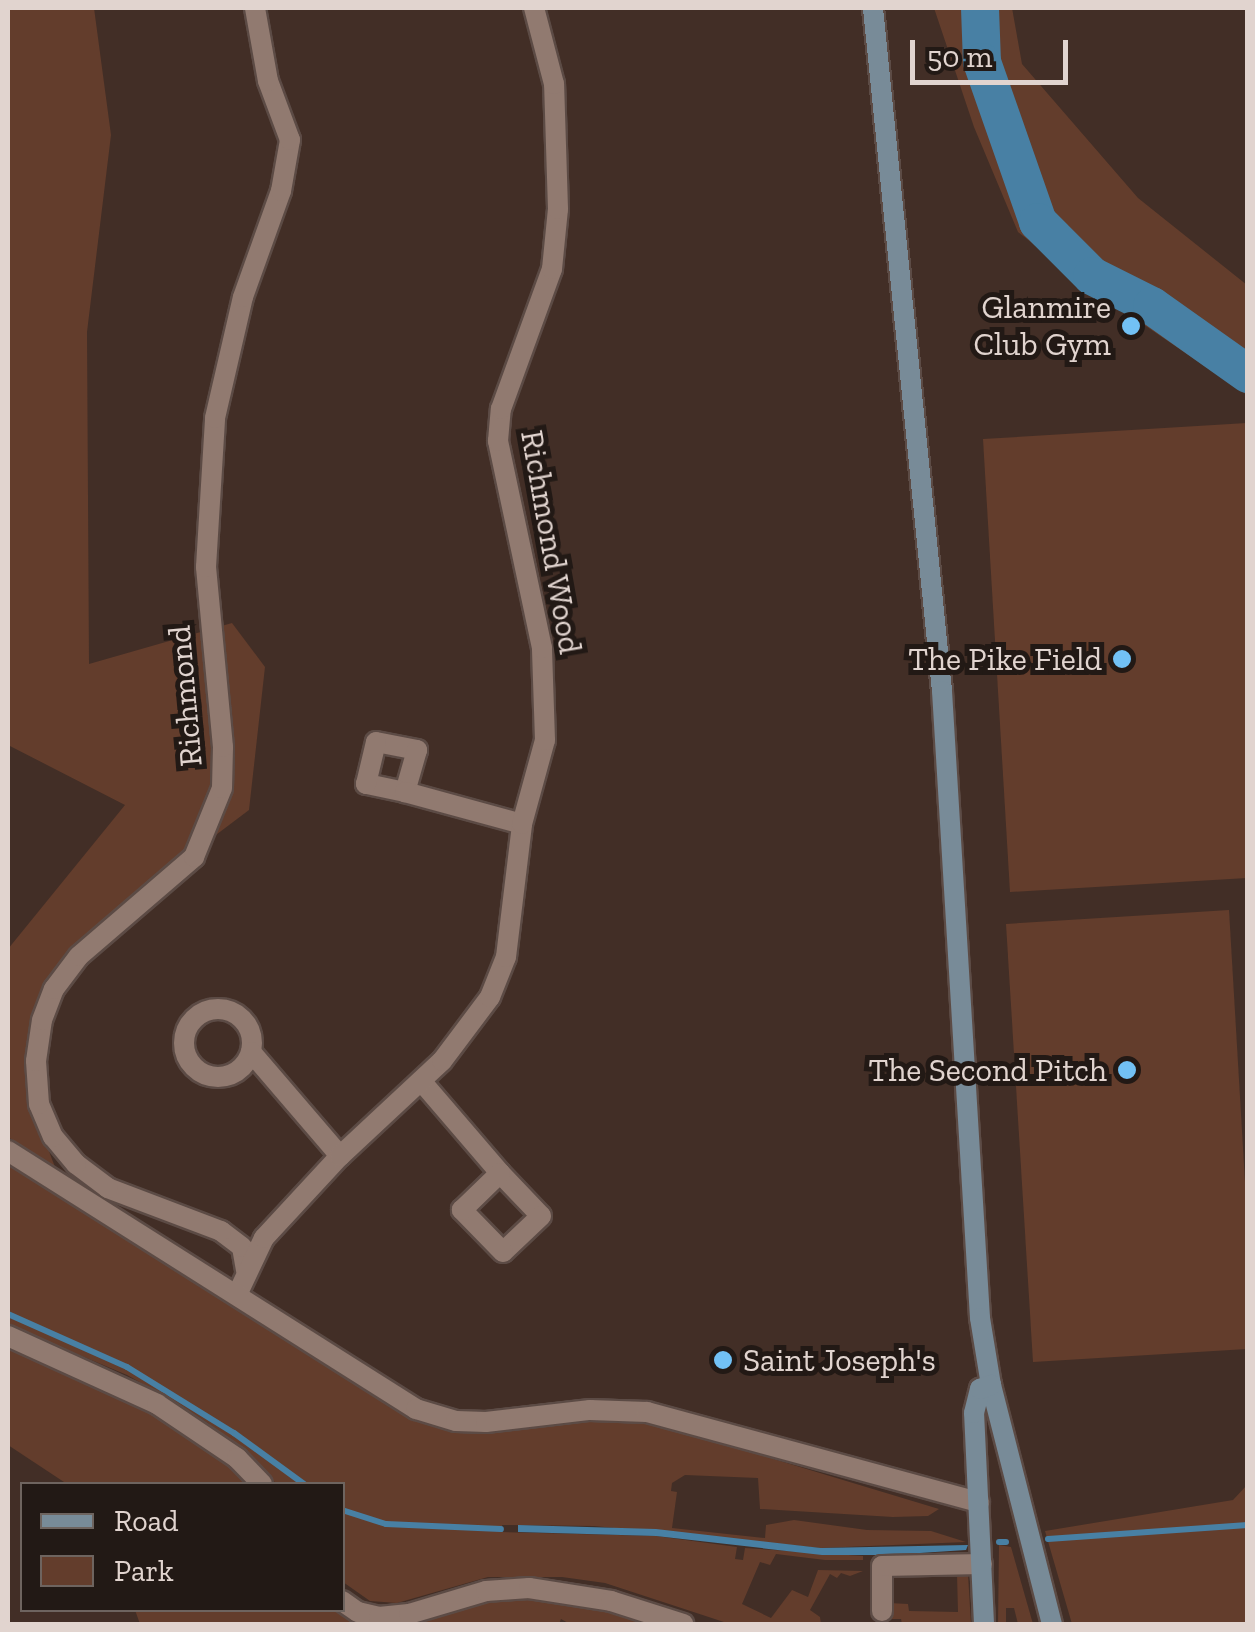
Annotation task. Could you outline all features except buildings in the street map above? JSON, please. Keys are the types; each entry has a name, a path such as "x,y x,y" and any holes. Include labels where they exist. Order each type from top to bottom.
{"main road":[{"path":"874,8 942,690 980,1318 991,1385 1052,1624"},
{"path":"984,1624 975,1398 980,1389 991,1385"}],"street":[{"name":"Richmond","path":"246,1270 242,1247 221,1231 108,1188 76,1164 53,1137 39,1104 36,1061 42,1020 54,989 79,956 194,857 222,788 223,746 206,567 215,418 243,297 281,191 290,140 268,81 255,8"},
{"name":"Richmond Wood","path":"238,1295 246,1270 264,1238 340,1156 422,1082 490,998 506,957 522,824 545,740 542,648 498,441 501,409 552,269 558,210 554,84 534,8"},
{"path":"406,792 522,824"},
{"path":"252,1052 340,1156"},
{"path":"422,1082 500,1173"},
{"path":"8,1152 238,1295 383,1391 436,1416 486,1422 590,1410 647,1412 978,1502"},
{"path":"8,1336 157,1404 236,1458 260,1482"},
{"path":"882,1612 882,1566 982,1564"},
{"path":"345,1603 358,1612 379,1617 409,1614 486,1592 529,1588 612,1600 683,1624"}],"green space":[{"path":"8,8 94,8 111,135 87,332 89,664 232,623 265,667 249,810 184,859 61,968 26,1091 55,1167 8,1137 8,949 125,805 8,745"},
{"path":"934,8 1012,8 1022,64 1138,198 1247,285 1247,395 1087,286 1018,232 974,127"},
{"name":"The Pike Field","path":"1247,423 1247,878 1010,892 983,439"},
{"name":"The Second Pitch","path":"1229,910 1247,1216 1247,1349 1033,1362 1006,924"},
{"path":"8,1160 379,1400 427,1424 455,1431 589,1420 648,1421 939,1509 928,1516 893,1517 760,1509 758,1478 685,1475 672,1483 671,1491 677,1492 672,1528 765,1538 766,1525 794,1520 867,1530 931,1531 966,1542 821,1548 594,1526 502,1525 502,1532 656,1536 737,1547 735,1559 743,1560 745,1548 863,1556 863,1560 825,1560 776,1554 770,1565 760,1562 742,1604 771,1618 792,1590 808,1597 818,1570 863,1571 850,1576 841,1573 837,1578 830,1574 810,1610 820,1617 821,1624 730,1624 605,1583 562,1577 488,1577 397,1603 370,1601 345,1583 345,1482 275,1482 208,1423 177,1403 127,1375 8,1325"},
{"path":"8,1347 167,1419 248,1482 64,1482 8,1445"},
{"path":"1247,1485 1247,1624 1072,1624 1045,1531 1233,1500"},
{"path":"999,1545 1011,1547 1033,1624 1018,1624 1014,1608 1006,1608 1006,1622 998,1624"},
{"path":"957,1574 968,1574 971,1624 902,1624 901,1619 889,1619 889,1603 908,1604 909,1611 958,1612"},
{"path":"528,1598 570,1602 650,1624 570,1624 561,1619 559,1624 405,1624 494,1601"},
{"path":"136,1612 340,1612 361,1624 140,1624"}],"water":[{"path":"518,1525 656,1529 821,1548 968,1545 966,1550 822,1555 656,1536 518,1532"}],"waterway":[{"path":"980,8 982,62 1038,222 1092,276 1152,306 1248,374"},
{"path":"8,1314 127,1367 234,1433 301,1482"},
{"path":"345,1511 386,1524 501,1529"},
{"path":"1048,1539 1248,1525"},
{"path":"999,1542 1006,1542"}],"place":[{"name":"Glanmire Club Gym","path":"1131,326"},
{"name":"The Pike Field","path":"1122,659"},
{"name":"The Second Pitch","path":"1127,1070"},
{"name":"Saint Joseph's","path":"723,1360"}]}
